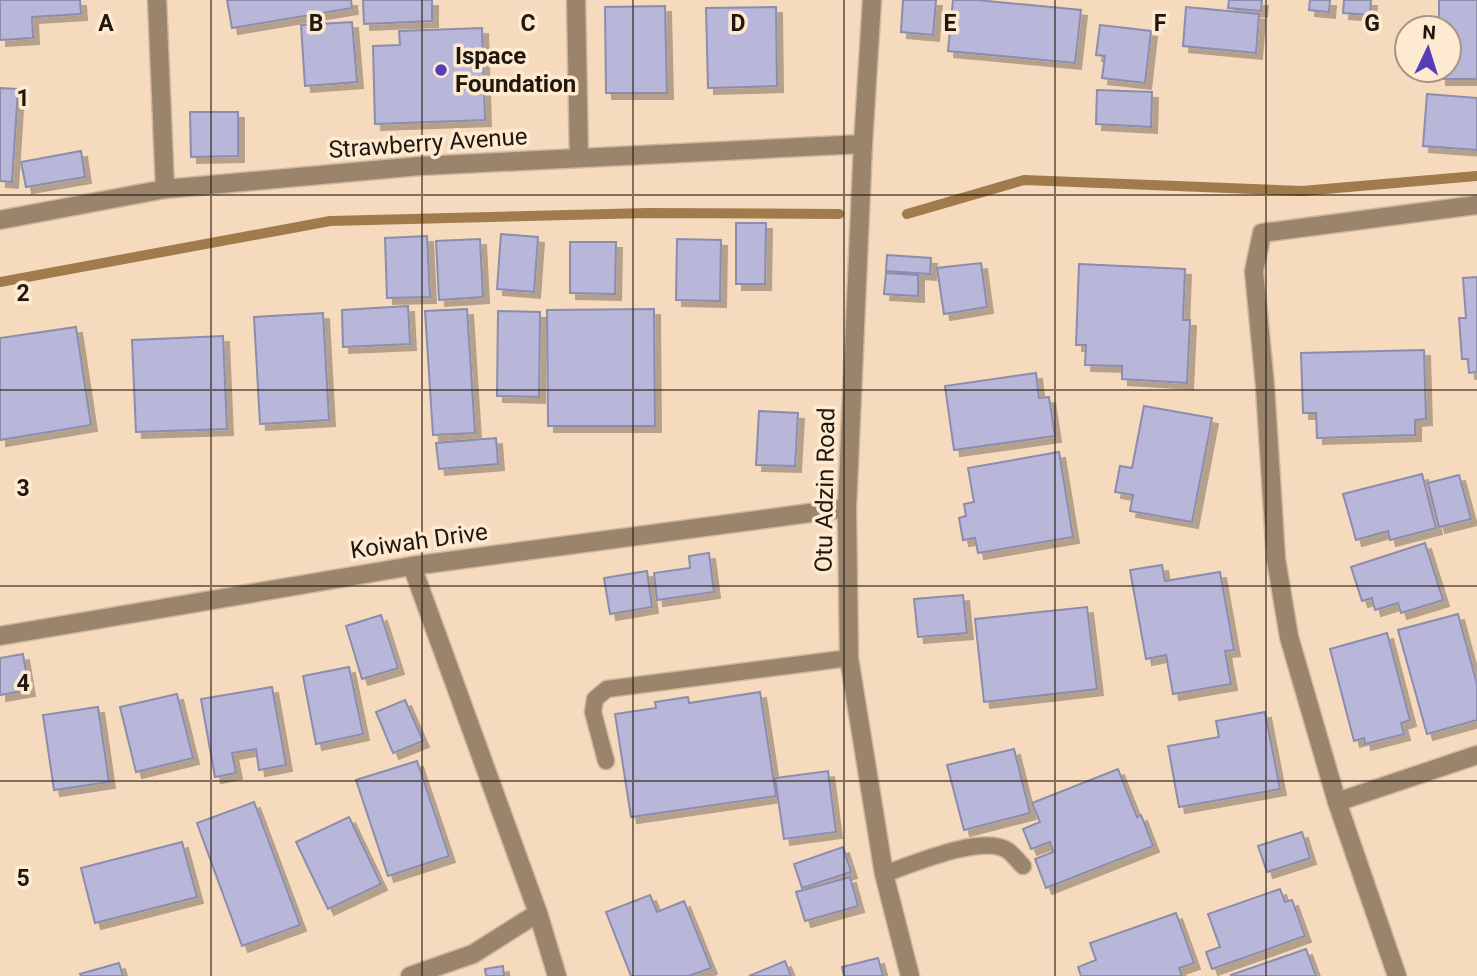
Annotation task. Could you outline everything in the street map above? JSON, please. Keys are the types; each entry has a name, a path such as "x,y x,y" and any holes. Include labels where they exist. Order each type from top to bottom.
{"street":[{"path":"157,0 165,188"},
{"path":"576,0 579,157"},
{"name":"Otu Adzin Road","path":"872,0 847,508 849,658 884,874 910,976"},
{"name":"Strawberry Avenue","path":"0,220 165,188 420,166 863,144"},
{"path":"1397,976 1337,802 1289,638 1276,559 1265,386 1254,271 1262,233 1477,205"},
{"name":"Koiwah Drive","path":"0,636 412,566 847,508"},
{"path":"412,566 538,914 557,976"},
{"path":"1337,802 1477,755"},
{"path":"410,976 473,954 538,914"}],"lane":[{"path":"606,761 593,712 595,699 607,689 849,658"},
{"path":"884,874 964,848 989,845 1006,849 1023,866"}],"building":[{"path":"0,0 80,0 81,14 32,17 33,38 0,40"},
{"path":"227,0 351,0 352,8 232,28"},
{"path":"363,0 432,0 432,21 364,24"},
{"path":"903,0 936,0 933,35 901,32"},
{"path":"953,0 1081,10 1075,63 948,51"},
{"path":"1229,0 1262,0 1261,11 1228,8"},
{"path":"1310,0 1330,0 1329,12 1309,10"},
{"path":"1344,0 1371,0 1370,15 1343,13"},
{"path":"1439,0 1477,0 1477,79 1463,79 1463,14 1439,14"},
{"path":"665,6 667,93 606,93 605,7"},
{"path":"776,7 777,86 708,88 706,8"},
{"path":"1186,7 1259,14 1256,53 1183,46"},
{"path":"352,22 357,82 305,86 301,25"},
{"path":"1100,25 1151,31 1145,83 1102,78 1105,56 1096,55"},
{"path":"482,28 485,120 375,124 373,46 400,45 399,31"},
{"path":"0,88 18,89 12,182 0,181"},
{"path":"1097,90 1152,92 1151,127 1096,124"},
{"path":"1427,94 1477,98 1477,150 1423,146"},
{"path":"190,112 238,112 238,156 191,157"},
{"path":"81,151 85,177 26,187 21,162"},
{"path":"736,223 766,223 765,284 736,284"},
{"path":"501,234 538,237 534,292 497,289"},
{"path":"427,236 430,297 387,298 385,238"},
{"path":"480,239 483,297 439,300 436,241"},
{"path":"677,239 721,240 720,301 676,300"},
{"path":"570,242 616,242 615,294 570,293"},
{"path":"887,255 931,258 930,274 886,271"},
{"path":"981,263 987,307 944,314 937,268"},
{"path":"1079,264 1185,269 1183,320 1190,320 1187,383 1122,379 1122,366 1085,365 1086,345 1076,345"},
{"path":"886,273 918,275 918,296 884,294"},
{"path":"1477,277 1477,372 1469,373 1468,359 1462,359 1459,318 1466,318 1463,278"},
{"path":"408,306 410,344 343,347 342,310"},
{"path":"467,309 475,433 433,435 425,311"},
{"path":"654,309 655,426 548,426 547,310"},
{"path":"498,311 540,312 539,397 497,396"},
{"path":"323,313 329,420 260,424 254,317"},
{"path":"76,327 91,425 0,440 0,338"},
{"path":"223,336 227,429 136,432 132,340"},
{"path":"1424,350 1426,419 1415,420 1415,435 1317,438 1316,413 1303,413 1301,353"},
{"path":"1036,373 1039,398 1049,397 1055,436 954,450 945,386"},
{"path":"1144,406 1212,418 1192,522 1130,511 1133,495 1115,492 1120,466 1132,468"},
{"path":"759,411 798,413 795,466 756,465"},
{"path":"496,438 498,464 439,469 436,443"},
{"path":"1059,452 1073,537 978,553 975,538 963,540 959,518 966,516 964,504 974,502 968,468"},
{"path":"1422,474 1436,528 1390,540 1388,531 1356,540 1343,494"},
{"path":"1459,475 1471,519 1439,527 1428,483"},
{"path":"1425,543 1443,600 1401,613 1398,603 1375,610 1372,598 1362,601 1351,567"},
{"path":"709,553 714,592 657,600 654,573 690,568 689,556"},
{"path":"1162,565 1165,581 1220,572 1234,650 1225,651 1231,684 1173,694 1166,655 1146,659 1130,570"},
{"path":"647,571 652,607 610,614 604,578"},
{"path":"963,595 967,633 918,637 914,599"},
{"path":"1087,607 1097,689 984,702 975,619"},
{"path":"1458,614 1477,684 1477,720 1427,734 1398,630"},
{"path":"381,615 398,668 362,679 346,626"},
{"path":"1387,633 1410,720 1401,723 1404,734 1365,744 1364,738 1354,741 1330,649"},
{"path":"23,654 29,690 0,695 0,658"},
{"path":"349,667 363,734 316,744 303,676"},
{"path":"272,687 286,765 259,770 256,749 232,753 236,773 215,777 201,699"},
{"path":"760,692 776,796 631,817 615,714 656,708 655,702 688,697 689,703"},
{"path":"177,694 193,758 136,772 120,707"},
{"path":"405,700 423,741 393,753 376,712"},
{"path":"98,707 109,782 54,790 43,715"},
{"path":"1265,712 1280,789 1179,807 1168,746 1219,737 1216,721"},
{"path":"1014,749 1030,813 964,830 947,765"},
{"path":"417,761 449,856 388,876 356,780"},
{"path":"1118,769 1137,817 1141,815 1153,846 1046,888 1035,859 1053,852 1050,842 1031,849 1023,829 1040,822 1032,803"},
{"path":"828,771 836,832 784,839 775,778"},
{"path":"254,802 300,925 242,946 197,823"},
{"path":"349,817 381,884 328,909 296,842"},
{"path":"1302,832 1310,858 1267,872 1258,846"},
{"path":"182,842 197,897 95,923 81,868"},
{"path":"843,847 851,872 802,888 794,864"},
{"path":"850,877 858,906 805,921 796,892"},
{"path":"1280,889 1285,902 1292,900 1305,936 1212,969 1206,952 1220,947 1208,914"},
{"path":"650,895 657,912 684,901 711,968 689,976 631,976 606,912"},
{"path":"1176,913 1194,963 1179,968 1182,976 1081,976 1078,967 1096,960 1090,943"},
{"path":"1306,949 1316,976 1231,975"},
{"path":"878,958 883,976 844,976 842,967"},
{"path":"785,961 791,976 749,976"},
{"path":"119,963 123,976 80,974"},
{"path":"503,966 504,976 486,976 485,969"}],"waterway":[{"path":"907,214 1024,180 1302,191 1477,176"},
{"path":"0,282 330,221 647,213 839,214"}],"place":[{"name":"Ispace Foundation","path":"441,70"}]}
